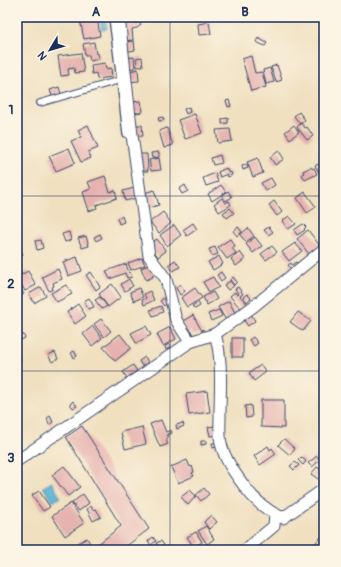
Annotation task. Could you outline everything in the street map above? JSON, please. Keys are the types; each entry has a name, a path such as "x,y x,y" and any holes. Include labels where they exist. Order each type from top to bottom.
{"street":[{"path":"119,17 133,142 149,256 166,279 176,320 190,342"},
{"path":"17,461 190,342 215,334 254,306 324,249"},
{"path":"215,334 219,346 220,361 220,441 232,471 248,492 274,514 283,518 324,489"},
{"path":"245,550 274,526 274,514"}],"lane":[{"path":"112,17 127,137"},
{"path":"40,103 120,80"}],"water":[{"path":"105,17 107,29 102,30 100,18"},
{"path":"52,482 60,497 53,502 43,487"}],"building":[{"path":"97,17 100,36 84,39 80,19"},
{"path":"139,21 141,25 132,29 133,40 123,41 121,24 136,23"},
{"path":"209,22 211,34 199,35 198,24"},
{"path":"258,38 267,43 265,46 256,42"},
{"path":"134,41 135,50 124,52 123,42"},
{"path":"94,42 96,54 98,53 99,59 90,61 89,55 85,55 83,44"},
{"path":"81,53 84,72 75,73 74,68 68,69 69,75 61,76 58,56"},
{"path":"251,56 255,73 262,72 266,87 251,91 242,59"},
{"path":"134,57 135,68 127,69 126,58"},
{"path":"142,57 143,66 137,67 136,58"},
{"path":"105,63 106,69 111,68 112,77 97,79 96,73 92,74 91,65"},
{"path":"277,65 282,80 276,82 271,67"},
{"path":"270,68 274,82 266,84 263,70"},
{"path":"138,69 139,81 127,82 126,72"},
{"path":"59,87 61,94 52,96 50,90"},
{"path":"229,100 231,106 228,107 226,101"},
{"path":"141,101 143,112 133,113 132,102"},
{"path":"189,107 190,112 186,114 184,109"},
{"path":"299,112 305,120 300,124 294,116"},
{"path":"195,114 202,133 185,139 178,120"},
{"path":"163,117 164,120 159,121 158,118"},
{"path":"228,118 228,123 222,124 222,119"},
{"path":"301,123 305,128 307,127 313,136 307,140 297,127"},
{"path":"88,125 98,148 88,152 91,158 81,162 71,141 81,137 78,130"},
{"path":"135,125 142,125 143,136 136,136"},
{"path":"294,125 299,132 290,139 285,132"},
{"path":"167,128 173,145 164,148 159,131"},
{"path":"230,129 232,141 218,143 216,130"},
{"path":"69,148 75,163 56,171 49,156"},
{"path":"279,151 284,159 275,165 270,157"},
{"path":"159,152 159,157 152,158 151,153"},
{"path":"137,154 147,154 148,171 138,171"},
{"path":"220,155 222,163 213,165 211,158"},
{"path":"159,158 161,170 151,171 149,160"},
{"path":"258,158 263,173 253,177 247,162"},
{"path":"247,164 248,168 243,170 242,166"},
{"path":"318,164 322,170 319,172 315,166"},
{"path":"311,167 312,169 314,168 317,174 305,180 302,174 304,173 303,171"},
{"path":"226,168 232,175 228,177 227,174 220,177 218,172"},
{"path":"215,173 218,182 206,186 203,178"},
{"path":"324,174 324,185 320,176"},
{"path":"105,176 110,192 115,190 117,198 96,205 97,208 89,211 83,192 91,189 88,182"},
{"path":"271,178 275,185 266,191 261,183"},
{"path":"185,185 188,191 182,194 179,189"},
{"path":"221,185 226,192 212,201 208,194"},
{"path":"134,188 137,198 125,201 123,191"},
{"path":"154,190 159,205 148,208 144,193"},
{"path":"228,191 232,197 226,201 222,196"},
{"path":"305,192 316,207 307,213 297,198"},
{"path":"222,198 225,203 229,201 231,205 219,212 214,204"},
{"path":"274,201 282,212 277,216 269,205"},
{"path":"230,208 234,213 227,218 223,213"},
{"path":"163,212 171,223 159,233 150,222"},
{"path":"122,216 124,222 119,224 117,218"},
{"path":"289,216 296,224 288,229 282,221"},
{"path":"193,223 197,229 187,236 183,230"},
{"path":"303,224 306,227 304,229 305,230 297,235 294,230"},
{"path":"174,225 181,235 167,246 160,235"},
{"path":"238,227 242,232 237,236 233,231"},
{"path":"269,227 273,232 268,235 264,230"},
{"path":"248,228 254,236 246,242 240,235"},
{"path":"308,230 320,246 309,254 297,239"},
{"path":"69,232 71,240 65,242 62,234"},
{"path":"100,234 102,238 96,241 94,237"},
{"path":"86,236 89,246 82,248 78,238"},
{"path":"255,237 262,246 253,253 246,244"},
{"path":"157,239 166,251 158,257 149,244"},
{"path":"230,239 235,246 232,248 236,253 227,259 218,247"},
{"path":"17,240 23,255 17,257"},
{"path":"41,240 43,248 37,250 35,241"},
{"path":"295,243 302,251 289,261 282,252"},
{"path":"272,246 277,252 266,260 261,254"},
{"path":"215,247 218,254 212,256 209,249"},
{"path":"240,252 245,259 236,266 231,259"},
{"path":"219,256 223,264 213,270 208,262"},
{"path":"77,257 82,271 68,276 63,262"},
{"path":"142,258 145,265 131,270 128,263"},
{"path":"175,260 180,267 173,271 168,265"},
{"path":"296,262 299,265 292,271 288,265 291,263 292,265"},
{"path":"126,264 132,277 127,278 125,273 110,279 106,271"},
{"path":"151,264 156,274 146,280 141,268"},
{"path":"58,269 62,279 53,283 53,289 49,291 42,277"},
{"path":"28,271 36,285 25,291 17,277"},
{"path":"91,272 100,287 96,290 86,275"},
{"path":"221,272 225,278 221,281 217,275"},
{"path":"213,277 219,287 209,292 203,282"},
{"path":"233,277 237,282 234,285 230,280"},
{"path":"129,279 133,286 125,291 121,284"},
{"path":"230,281 234,286 228,290 224,285"},
{"path":"112,284 121,297 108,307 99,294"},
{"path":"180,284 185,291 180,295 176,288"},
{"path":"66,285 72,294 57,302 51,293"},
{"path":"41,287 46,296 34,303 29,294"},
{"path":"238,287 243,294 240,296 249,306 244,309 242,307 240,308 230,296 235,292 237,295 239,294 235,289"},
{"path":"139,288 143,297 134,301 130,292"},
{"path":"195,288 202,298 187,307 181,298"},
{"path":"21,289 24,294 17,298 17,291"},
{"path":"150,291 154,300 144,305 142,300 146,298 144,294"},
{"path":"213,292 217,299 207,305 203,297"},
{"path":"247,294 251,298 247,302 243,297"},
{"path":"100,297 107,306 102,309 95,300"},
{"path":"165,297 168,302 164,306 160,301"},
{"path":"89,298 94,307 88,309 84,301"},
{"path":"229,301 236,315 226,320 218,307"},
{"path":"198,302 200,306 195,309 192,306"},
{"path":"78,304 86,316 75,324 67,312"},
{"path":"161,306 163,312 153,316 150,310"},
{"path":"219,310 222,316 211,321 208,314"},
{"path":"298,312 311,321 303,331 290,322"},
{"path":"251,314 255,321 248,326 243,319"},
{"path":"193,315 202,331 203,329 205,332 196,335 193,335 191,331 187,333 179,319 181,318 183,321"},
{"path":"101,319 111,331 104,337 94,324"},
{"path":"93,326 102,338 92,346 83,334"},
{"path":"146,326 151,335 136,343 131,333"},
{"path":"170,327 176,339 163,346 157,334"},
{"path":"23,334 25,338 21,340 19,337"},
{"path":"120,334 131,348 115,361 103,347"},
{"path":"253,337 258,343 254,346 249,340"},
{"path":"232,338 243,338 243,357 232,357"},
{"path":"169,344 171,347 166,350 165,346"},
{"path":"74,351 77,356 74,358 71,353"},
{"path":"17,352 21,360 17,362"},
{"path":"55,352 58,359 52,362 48,355"},
{"path":"145,357 148,362 142,366 139,361"},
{"path":"133,365 137,371 127,378 123,372"},
{"path":"261,365 266,372 254,381 249,373"},
{"path":"207,391 210,412 189,415 186,394"},
{"path":"261,400 284,400 284,428 261,427"},
{"path":"73,401 77,406 73,408 70,404"},
{"path":"251,405 252,417 246,418 245,406"},
{"path":"50,416 53,422 49,425 47,418"},
{"path":"161,420 166,432 171,430 172,433 167,434 168,439 166,440 168,444 160,447 150,424"},
{"path":"183,423 184,426 177,429 176,425"},
{"path":"82,426 149,529 121,550 100,550 97,545 121,526 66,437"},
{"path":"215,426 216,435 210,436 208,427"},
{"path":"142,427 146,444 125,449 121,432"},
{"path":"284,439 295,449 290,455 278,445"},
{"path":"201,441 206,441 206,444 201,445"},
{"path":"212,443 215,443 216,447 213,448"},
{"path":"268,446 270,450 272,448 276,454 260,465 254,456"},
{"path":"317,456 320,460 312,467 308,463"},
{"path":"301,457 306,461 303,465 298,460"},
{"path":"187,460 190,467 192,466 194,472 192,473 194,476 178,483 171,467"},
{"path":"295,462 299,465 294,470 290,466"},
{"path":"64,466 80,487 68,496 52,475"},
{"path":"317,467 324,472 324,483 311,474"},
{"path":"204,488 209,494 201,501 196,495"},
{"path":"190,490 196,496 188,505 181,497"},
{"path":"39,491 50,507 43,511 32,495"},
{"path":"83,494 89,503 79,511 72,503"},
{"path":"71,503 84,523 65,536 52,516"},
{"path":"91,506 93,510 96,509 101,517 93,521 87,509"},
{"path":"211,515 217,522 209,529 204,522"},
{"path":"206,526 214,539 207,544 198,531"},
{"path":"196,532 202,542 194,547 187,537"},
{"path":"153,537 156,541 151,545 148,541"},
{"path":"321,537 324,540 324,550 320,550 314,544"},
{"path":"87,538 91,545 84,549 82,547 80,548 78,543"},
{"path":"161,541 164,545 159,548 156,543"}]}
